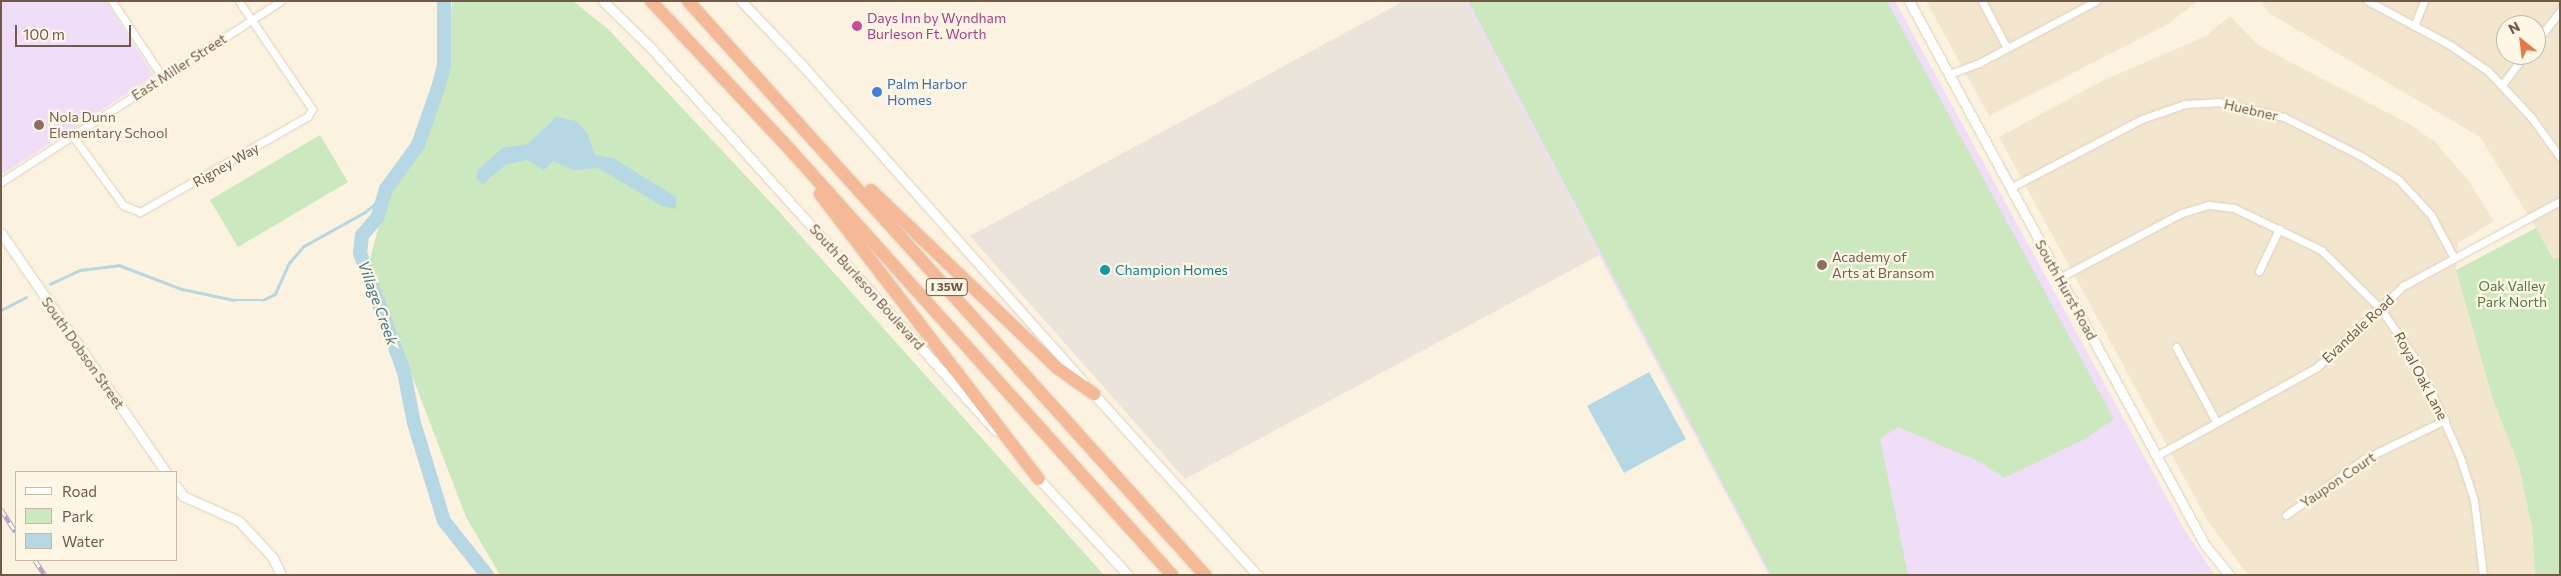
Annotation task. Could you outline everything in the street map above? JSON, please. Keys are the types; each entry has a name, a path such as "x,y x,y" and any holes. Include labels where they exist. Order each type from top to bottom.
{"highway":[{"name":"I 35W","path":"651,1 784,143 1172,575"},
{"name":"I 35W","path":"688,1 1205,575"},
{"path":"808,132 1056,367 1094,394"},
{"path":"784,143 798,167 1039,479"}],"main road":[{"name":"South Burleson Boulevard","path":"603,1 651,48 1039,479 1128,575"},
{"path":"741,1 809,73 1257,575"},
{"name":"South Hurst Road","path":"1909,1 2205,545 2229,575"},
{"name":"South Dobson Street","path":"1,233 165,471"},
{"path":"178,489 183,496 239,521 273,558 281,575"}],"street":[{"path":"112,1 163,78"},
{"path":"239,1 252,20"},
{"name":"East Miller Street","path":"1,182 281,1"},
{"path":"1982,1 2007,48"},
{"path":"1949,74 2007,48 2096,1"},
{"path":"2368,1 2450,44 2502,85 2560,157"},
{"path":"2414,26 2424,1"},
{"path":"2546,30 2558,16"},
{"name":"Rigney Way","path":"72,135 124,204 135,212 300,122 312,109 252,20"},
{"path":"2502,85 2517,65"},
{"name":"Huebner","path":"2010,188 2142,119 2185,104 2218,102 2284,118 2361,156 2399,180 2431,215 2454,258"},
{"name":"Evandale Road","path":"2156,456 2317,367 2403,286 2560,200"},
{"name":"Royal Oak Lane","path":"2059,278 2182,213 2209,205 2234,208 2321,250 2380,308 2413,356 2445,420 2474,500 2483,575"},
{"path":"2260,271 2279,230"},
{"path":"2176,347 2217,423"},
{"name":"Yaupon Court","path":"2286,515 2364,459 2445,420"}],"shaded area":[{"name":"Nola Dunn Elementary School","path":"1,1 106,1 154,76 1,175"},
{"path":"1404,1 1468,1 1603,253 1185,479 970,236"},
{"name":"Academy of Arts at Bransom","path":"1464,1 1895,1 2184,529 2215,575 1769,575"},
{"path":"1926,1 2198,1 2168,24 1989,116"},
{"path":"2261,1 2560,1 2560,257 2555,259 2480,137 2269,13"},
{"path":"2230,16 2258,45 2411,125 2435,142 2468,180 2494,221 2458,243 2456,270 2493,400 2519,466 2532,528 2535,575 2248,575 2209,523 1999,137 2104,80 2206,36"}],"green space":[{"path":"452,1 573,1 608,29 775,207 1104,575 500,575 466,517 369,263 389,188 421,149 448,68"},
{"name":"Academy of Arts at Bransom","path":"1468,1 1887,1 2114,419 2085,439 2004,478 1980,462 1898,427 1880,439 1908,575 1771,575"},
{"path":"320,135 348,182 238,247 210,200"},
{"name":"Oak Valley Park North","path":"2536,228 2554,259 2560,257 2560,575 2535,575 2532,528 2519,466 2493,400 2456,270"}],"water":[{"path":"556,117 576,121 587,133 595,155 613,158 676,197 676,209 662,206 598,168 573,170 553,161 544,170 527,160 505,165 483,184 476,179 478,170 502,148 528,144"},
{"path":"1649,372 1686,439 1624,473 1587,406"}],"waterway":[{"name":"Village Creek","path":"444,1 444,65 439,85 418,145 386,189 377,218 362,235 360,253 404,372 414,423 444,521 487,575"},
{"path":"50,284 80,270 119,265 182,289 234,300 263,300 275,294 289,263 304,246 365,212 382,198"},
{"path":"1,310 26,297"}],"railway":[{"path":"1,509 15,530"},
{"path":"36,561 45,575"}],"place":[{"name":"Days Inn by Wyndham Burleson Ft. Worth","path":"857,26"},
{"name":"Palm Harbor Homes","path":"877,92"},
{"name":"Nola Dunn Elementary School","path":"39,125"},
{"name":"Academy of Arts at Bransom","path":"1822,265"},
{"name":"Champion Homes","path":"1105,270"}]}
